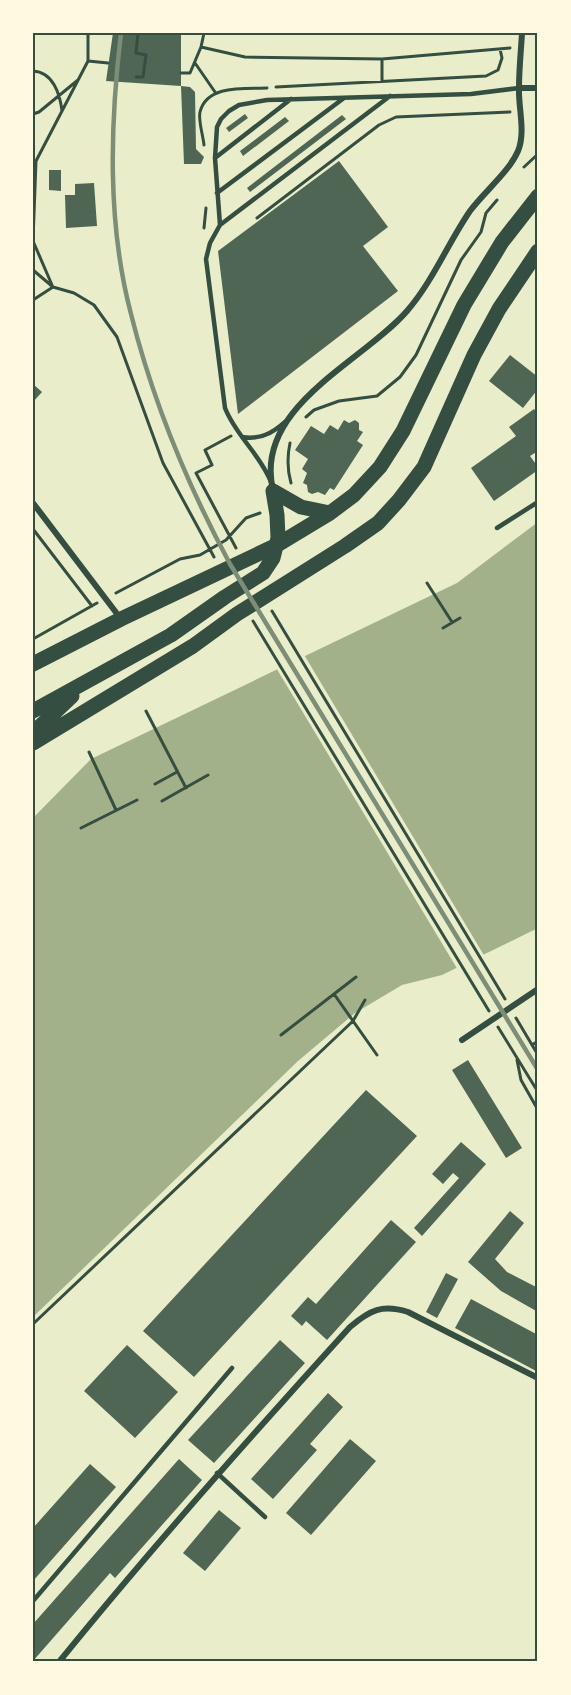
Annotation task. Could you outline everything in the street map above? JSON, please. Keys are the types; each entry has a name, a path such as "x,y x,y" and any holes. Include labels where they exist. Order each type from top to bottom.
{"main road":[{"path":"33,664 121,619 277,545 330,513 354,495 380,467 403,431 464,305 502,242 538,196"},
{"path":"33,743 193,646 378,523 424,467 474,355 499,309 538,251"},
{"path":"276,494 301,507 330,513"},
{"path":"33,711 171,635 262,573 271,564 277,545 276,494"},
{"path":"171,635 243,614"},
{"path":"33,733 85,684"}],"street":[{"path":"276,494 274,448 289,419 324,381 407,311 426,285 478,200 517,152 521,141 519,88 522,33"},
{"path":"519,88 538,88"},
{"path":"33,503 121,619"},
{"path":"462,1040 538,989"},
{"path":"59,1662 112,1596 218,1473 350,1327 368,1312 396,1308 408,1312 538,1378"}],"lane":[{"path":"220,225 215,158 217,127 229,111 239,105 267,100 471,94 519,88"},
{"path":"276,494 262,462 229,419 225,408 206,258 210,243 220,225 390,96"},
{"path":"217,193 344,98"},
{"path":"215,158 291,99"},
{"path":"242,437 266,435 289,419"},
{"path":"497,528 538,502"},
{"path":"33,1601 232,1368"},
{"path":"218,1473 265,1517"}],"path":[{"path":"53,287 33,241 36,161 88,61 88,33"},
{"path":"136,77 143,77 146,55 136,53 138,33"},
{"path":"181,73 190,73 204,33"},
{"path":"201,47 245,57 382,59 500,49 502,58 498,70 486,76 261,88"},
{"path":"382,59 382,81"},
{"path":"88,61 108,63"},
{"path":"195,63 215,92"},
{"path":"33,71 41,72 54,84 60,95 62,111"},
{"path":"33,114 39,112 79,79"},
{"path":"257,218 379,125 396,117 520,112"},
{"path":"520,171 538,154"},
{"path":"303,420 314,410 339,401 377,396 400,377 416,355 461,260 481,232 486,213 500,196"},
{"path":"33,270 53,287 74,293 94,305 117,337 163,463 215,559"},
{"path":"33,300 53,287"},
{"path":"33,639 180,559 200,555 226,540 246,518 276,494 296,492 288,472 292,435"},
{"path":"230,437 205,450 212,465 196,473 236,548"},
{"path":"33,529 92,606"},
{"path":"427,583 452,622"},
{"path":"270,607 508,1004"},
{"path":"243,614 491,1015"},
{"path":"443,628 460,618"},
{"path":"146,711 186,788"},
{"path":"89,752 117,810"},
{"path":"155,784 178,772"},
{"path":"162,801 208,775"},
{"path":"81,828 137,800"},
{"path":"281,1035 356,977"},
{"path":"334,994 377,1055"},
{"path":"33,1324 353,1021 365,1000"},
{"path":"514,1014 538,1054"},
{"path":"497,1025 538,1092"},
{"path":"532,1045 538,1041"},
{"path":"516,1056 521,1080 538,1110"}],"shaded area":[{"path":"538,522 538,928 442,975 402,985 355,1013 298,1061 33,1317 33,818 91,759 457,583"}],"pier":[{"path":"303,653 485,957 458,970 275,666"}],"building":[{"path":"113,33 181,33 181,86 106,81"},
{"path":"181,86 190,87 195,92 196,149 204,157 201,164 184,164"},
{"path":"245,114 248,118 229,132 226,128"},
{"path":"342,115 346,119 250,192 247,188"},
{"path":"285,117 289,121 243,156 240,151"},
{"path":"339,161 388,227 363,246 398,291 238,414 218,251"},
{"path":"49,170 61,170 61,191 49,190"},
{"path":"94,183 97,226 66,228 65,195 75,195 75,184"},
{"path":"510,355 538,377 538,389 523,408 489,381"},
{"path":"33,384 42,392 33,402"},
{"path":"534,409 538,414 538,451 530,456 538,470 494,501 471,468 516,436 509,427"},
{"path":"344,420 349,423 355,420 359,423 359,430 363,432 357,441 363,445 334,490 330,488 325,495 318,492 312,494 308,492 307,485 303,483 307,473 302,469 308,459 295,450 311,426 324,434 330,425 338,430"},
{"path":"468,1060 522,1148 506,1158 452,1070"},
{"path":"366,1090 417,1136 194,1377 143,1331"},
{"path":"461,1142 486,1164 422,1236 414,1228 459,1178 453,1173 443,1184 432,1174"},
{"path":"510,1211 524,1223 495,1259 507,1272 538,1288 538,1312 501,1291 468,1262"},
{"path":"391,1220 416,1242 327,1340 306,1321 302,1326 291,1316 308,1297 316,1304"},
{"path":"446,1273 458,1279 437,1318 426,1312"},
{"path":"471,1299 538,1335 538,1372 455,1328"},
{"path":"280,1340 305,1363 214,1463 188,1440"},
{"path":"127,1345 178,1392 135,1438 84,1391"},
{"path":"328,1393 343,1407 310,1444 317,1450 273,1499 251,1479"},
{"path":"350,1439 376,1461 311,1535 286,1513"},
{"path":"179,1459 202,1480 115,1578 110,1573 33,1661 33,1624"},
{"path":"90,1464 116,1487 33,1581 33,1528"},
{"path":"219,1510 241,1528 205,1571 183,1553"}],"railway":[{"path":"121,33 113,138 114,209 118,245 123,280 140,347 173,442 199,504 230,564 538,1070"}]}
